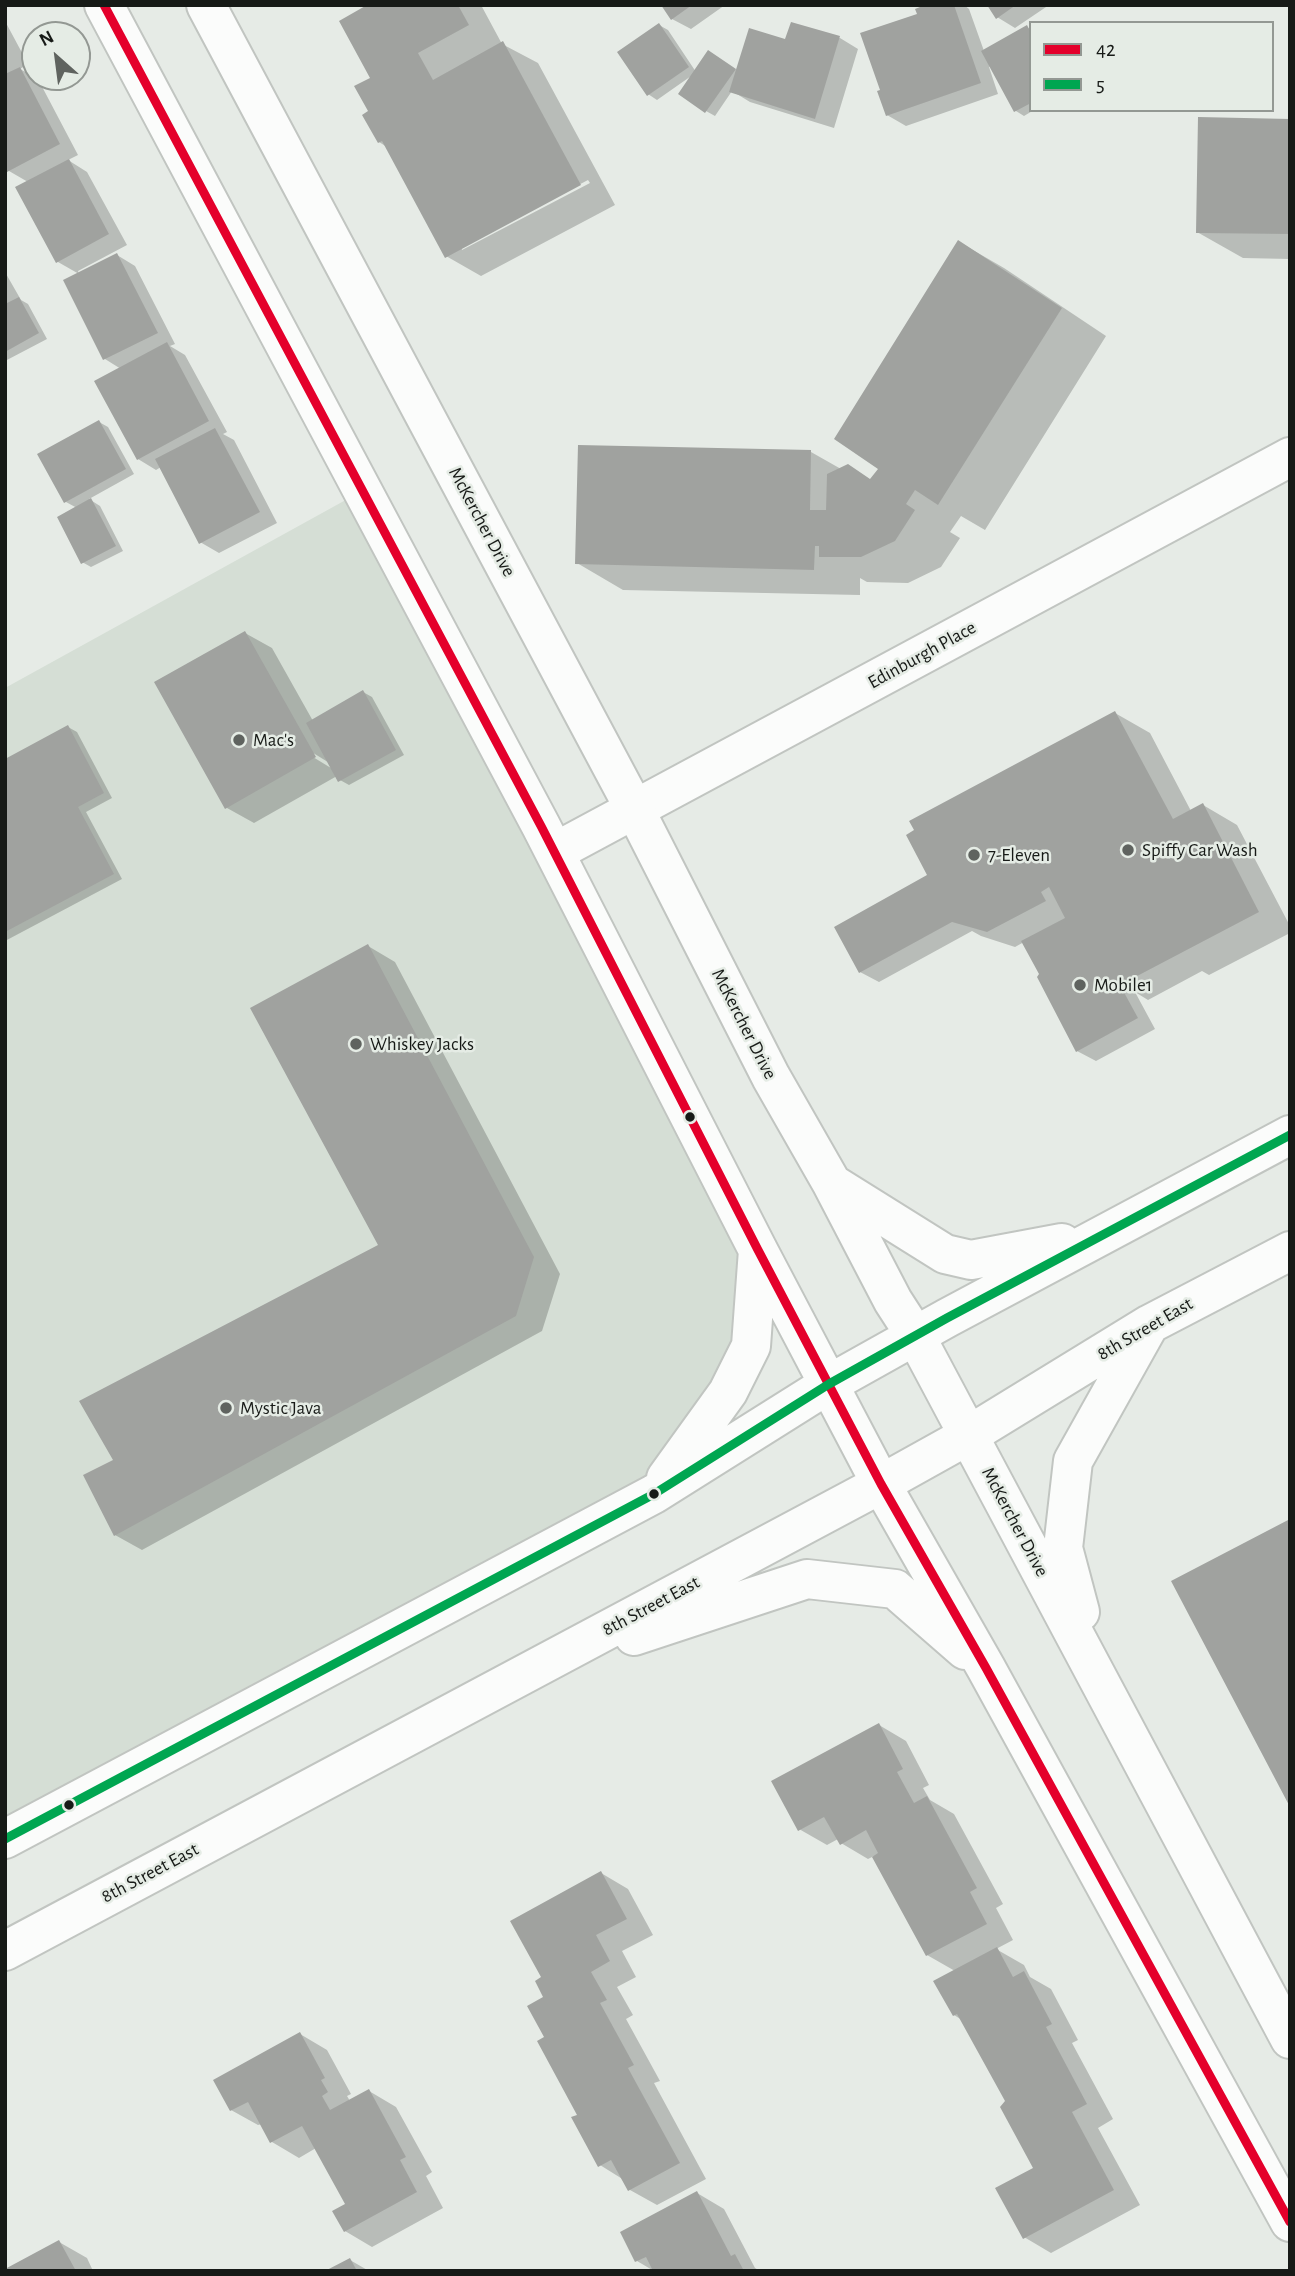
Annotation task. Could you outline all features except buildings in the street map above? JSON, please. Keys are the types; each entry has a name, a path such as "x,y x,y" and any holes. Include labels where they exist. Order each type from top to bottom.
{"main road":[{"path":"104,5 555,852 881,1484 986,1668 1290,2222"},
{"name":"McKercher Drive","path":"206,5 634,808 771,1077 969,1435 1290,2039"},
{"name":"Edinburgh Place","path":"555,852 1290,457"},
{"path":"5,1839 654,1494 829,1384 915,1335 1290,1135"},
{"path":"831,1182 946,1254 971,1261 1098,1237"},
{"path":"654,1494 728,1392 751,1346 758,1250"},
{"name":"8th Street East","path":"5,1951 881,1484 969,1435 1150,1324 1290,1251"},
{"path":"1099,1681 1063,1548 1073,1461 1150,1324"},
{"path":"535,1668 807,1579 895,1590 986,1668"}],"shaded area":[{"path":"362,491 758,1250 751,1346 654,1494 5,1839 5,688"}],"transit line":[{"name":"42","path":"104,5 541,826 881,1484 986,1668 1290,2222"},
{"name":"5","path":"5,1839 654,1494 829,1384 1290,1135"}],"place":[{"name":"Mac's","path":"239,740"},
{"name":"Spiffy Car Wash","path":"1128,850"},
{"name":"7-Eleven","path":"974,855"},
{"name":"Mobile1","path":"1080,985"},
{"name":"Whiskey Jacks","path":"356,1044"},
{"name":"Mystic Java","path":"226,1408"}]}
